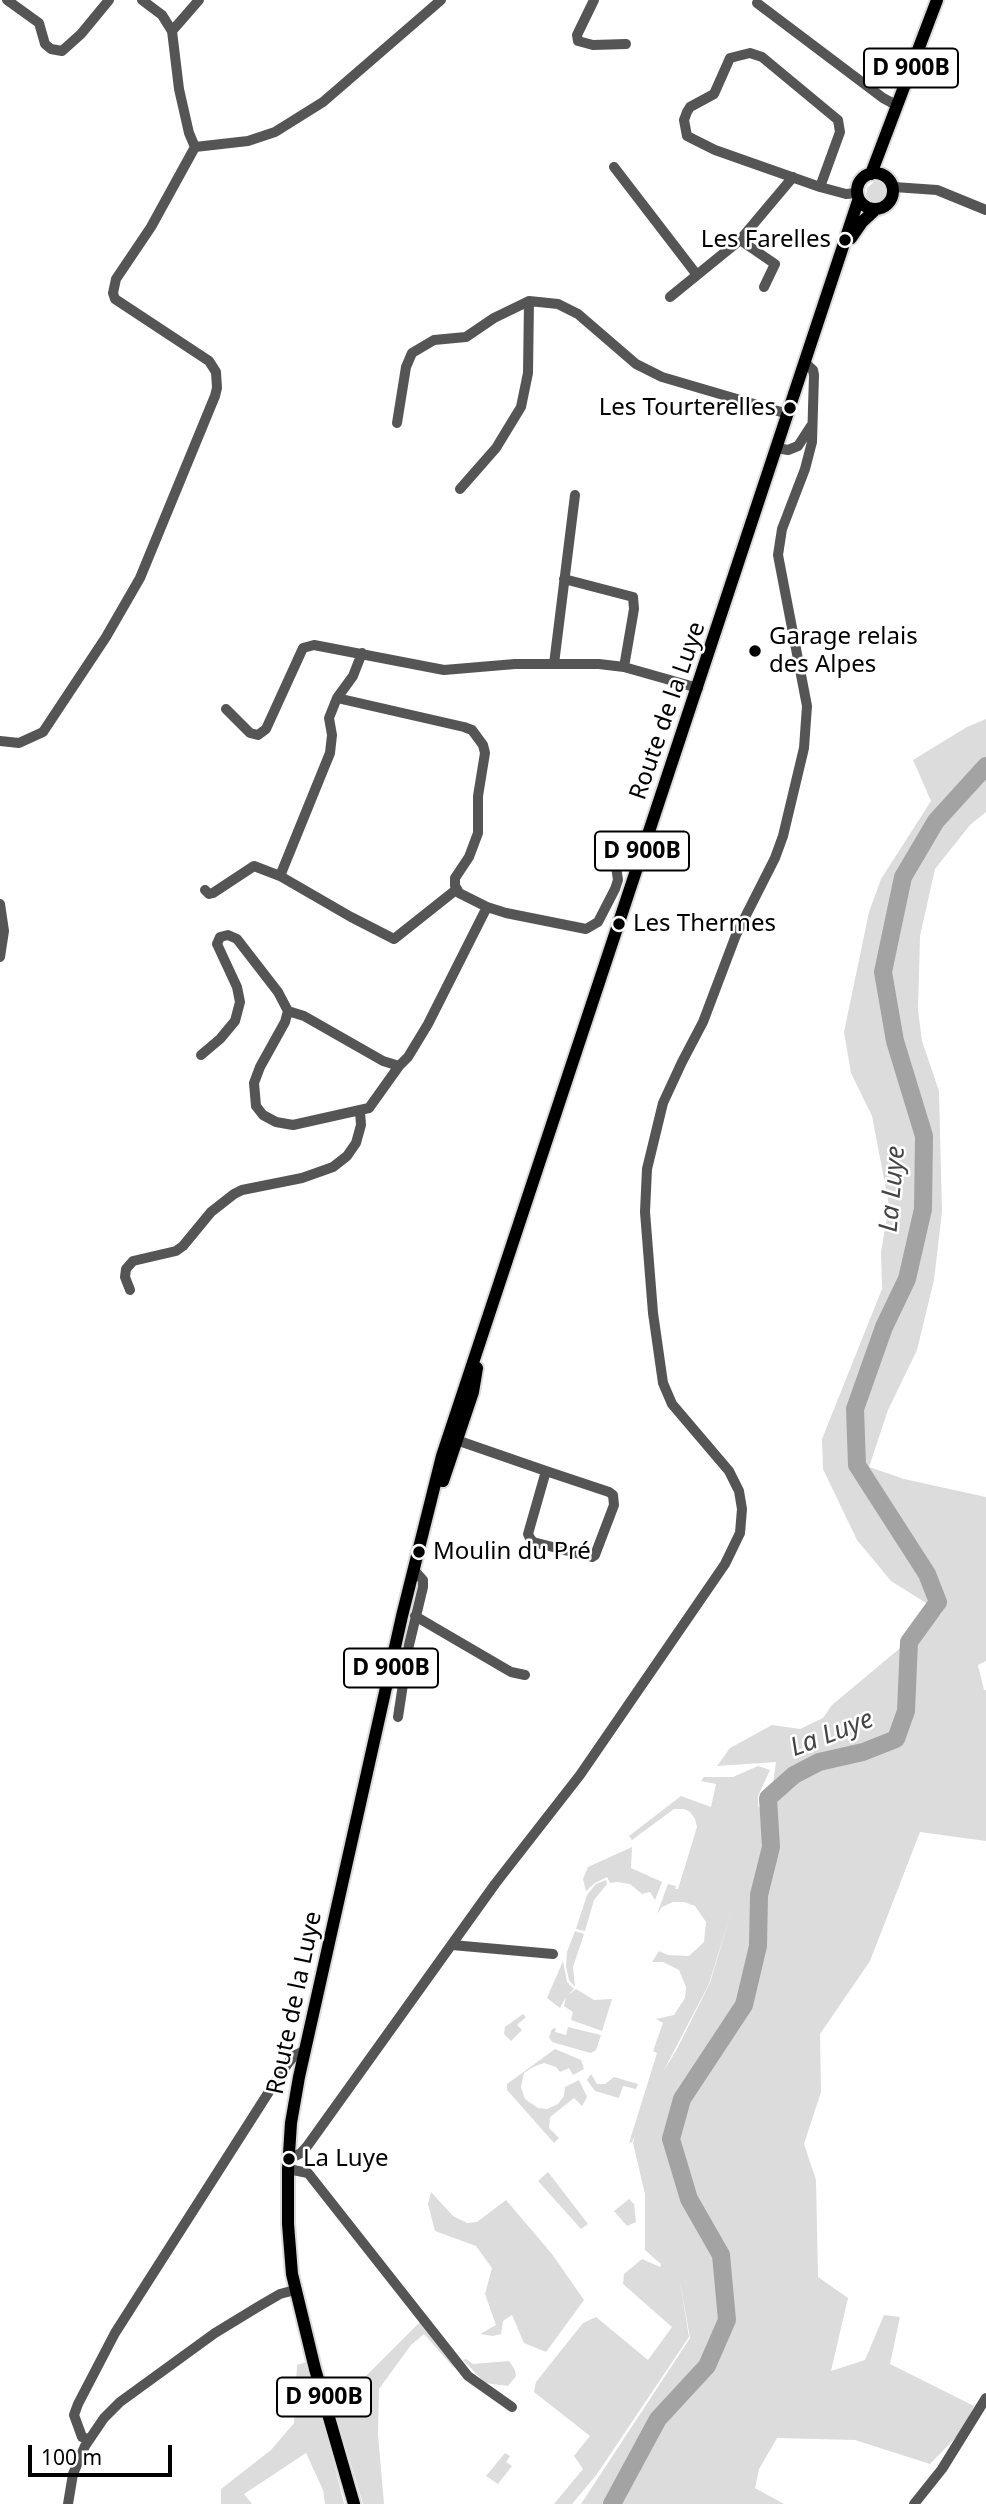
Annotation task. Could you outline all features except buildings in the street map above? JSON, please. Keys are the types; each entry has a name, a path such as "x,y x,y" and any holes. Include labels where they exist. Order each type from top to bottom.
{"main road":[{"name":"D 900B","path":"871,174 937,0"},
{"name":"D 900B","path":"885,137 891,182"},
{"path":"871,174 891,182 887,204 876,209 863,207 858,197 862,181 871,174"},
{"name":"Route de la Luye","path":"354,2504 295,2290 288,2224 288,2164 291,2123 304,2051 429,1513 481,1340 842,254 858,197"},
{"name":"Route de la Luye","path":"842,254 862,222 876,209"}],"street":[{"path":"7,0 40,23 45,44 51,49 62,51 81,34 109,0"},
{"path":"142,0 162,15 172,31 179,89 195,147"},
{"path":"172,31 199,0"},
{"path":"195,147 248,141 275,132 323,102 441,0"},
{"path":"594,0 577,35 578,41 593,45 626,44"},
{"path":"757,3 896,105"},
{"path":"820,187 840,132 838,120 762,57 750,53 730,58 714,94 690,107 687,112 684,128 687,136 715,150 820,187 858,197"},
{"path":"0,740 19,743 43,732 106,637 141,578 215,397 216,372 209,361 115,299 113,293 116,279 151,227 195,147"},
{"path":"614,167 697,275"},
{"path":"670,297 740,240 793,177"},
{"path":"891,182 937,190 986,210"},
{"path":"740,240 775,264 764,287"},
{"path":"460,489 496,448 521,407 528,373 529,301"},
{"path":"397,423 412,353 434,341 466,337 494,318 529,301 558,304 578,314 636,364 662,377 788,414"},
{"path":"512,2407 468,2376 328,2195 308,2173 288,2164 308,2145 495,1884 580,1775 725,1564 740,1533 742,1509 739,1491 729,1471 672,1404 663,1382 653,1313 646,1225 647,1169 663,1103 703,1022 736,935 775,859 804,748 807,706 778,555 782,529 805,469 812,442 814,375 813,370 804,362"},
{"path":"776,448 788,450 798,446 813,421"},
{"path":"554,664 575,495"},
{"path":"564,579 633,597 634,609 624,667"},
{"path":"226,709 250,733 258,735 266,729 303,648 314,645 444,670 515,664 599,664 624,667 698,688"},
{"path":"280,876 330,753 332,735 329,718 362,653"},
{"path":"337,698 464,727 472,730 483,745 485,754 478,796 478,833 469,858 455,878 459,893 506,913 586,929 598,922 615,889 618,880 616,866 620,857 628,853 641,855"},
{"path":"205,890 209,894 214,893 254,866 280,876 394,939 457,889"},
{"path":"0,904 4,931 0,957"},
{"path":"288,1011 254,1083 256,1105 263,1115 276,1122 293,1125 369,1108 398,1066 408,1057 428,1024 487,907"},
{"path":"201,1055 220,1039 235,1021 240,1002 237,986 216,944 220,937 228,935 237,939 278,992 288,1011 304,1017 383,1061 398,1066"},
{"path":"130,1290 125,1277 126,1269 133,1261 176,1251 211,1212 234,1194 302,1178 333,1167 348,1156 356,1143 361,1125 360,1111"},
{"path":"453,1439 546,1471 613,1495 614,1505 592,1557 533,1542 530,1538 528,1534 546,1471"},
{"path":"398,1717 423,1580 414,1570"},
{"path":"415,1616 511,1672 526,1675"},
{"path":"452,1945 553,1954"},
{"path":"88,2439 82,2437 74,2415 116,2333 184,2222 289,2062 304,2051"},
{"path":"68,2504 73,2474 88,2439 120,2402 140,2385 251,2311 280,2294 295,2290"},
{"path":"914,2504 942,2469 986,2398"}],"shaded area":[{"path":"883,179 888,186 886,194 881,200 870,202 866,195 867,188 876,180"},
{"path":"986,719 986,812 970,825 935,869 920,936 918,1010 922,1041 939,1091 942,1212 934,1280 917,1350 888,1410 869,1467 904,1479 986,1497 986,1661 978,1665 986,1690 986,1841 920,1832 870,1961 820,2034 821,2092 804,2144 816,2180 818,2277 848,2298 831,2371 865,2360 884,2315 900,2317 890,2364 974,2406 963,2430 930,2464 855,2440 777,2438 759,2469 755,2488 784,2504 581,2504 690,2338 679,2276 689,2337 597,2474 572,2504 554,2504 583,2469 574,2456 590,2436 534,2392 536,2382 583,2323 596,2317 648,2360 672,2327 623,2284 624,2274 642,2259 660,2267 661,2264 645,2250 645,2194 633,2143 635,2136 629,2143 657,2053 653,2051 663,2023 656,2019 674,2015 685,1998 686,1987 679,1970 663,1962 652,1962 659,1951 668,1955 689,1956 704,1942 706,1922 695,1906 684,1902 673,1902 662,1907 657,1914 668,1884 678,1889 697,1827 690,1812 674,1809 632,1840 629,1836 681,1796 711,1807 716,1784 701,1781 704,1777 733,1777 758,1766 770,1770 758,1796 758,1806 768,1820 776,1762 717,1766 730,1748 772,1725 800,1729 823,1718 832,1705 942,1613 891,1581 857,1540 823,1469 822,1439 882,1289 881,1252 889,1205 872,1116 851,1073 844,1032 869,912 881,879 931,801 913,760 967,727","holes":["732,1909 710,1983 677,2049 663,2072 709,1984"]},
{"path":"632,1847 631,1868 662,1882 655,1900 650,1892 642,1894 630,1884 610,1883 607,1877 586,1891 583,1879 588,1867"},
{"path":"606,1880 607,1884 594,1900 585,1931 576,1929 587,1895 596,1884"},
{"path":"575,1931 584,1934 573,1967 575,1987 569,1980 566,1966 567,1952"},
{"path":"563,1961 567,1982 574,1989 567,1996 576,1989 594,2000 612,1999 602,2031 571,2020 573,2012 564,2006 566,1997 560,2008 547,1998"},
{"path":"523,2014 526,2017 517,2025 522,2030 511,2041 504,2034 505,2027"},
{"path":"568,2027 601,2035 596,2050 591,2053 552,2042 549,2037 552,2029 556,2028 555,2032 566,2035"},
{"path":"555,2049 581,2060 584,2069 573,2075 569,2068 560,2072 556,2067 544,2063 524,2073 521,2087 525,2099 538,2108 547,2109 558,2104 564,2096 565,2087 579,2080 587,2097 582,2106 574,2098 550,2117 549,2128 559,2138 554,2143 507,2090 507,2084"},
{"path":"591,2074 597,2084 605,2084 614,2077 638,2084 636,2089 623,2086 619,2098 595,2091 587,2080"},
{"path":"548,2172 588,2224 581,2229 538,2181"},
{"path":"431,2192 453,2216 467,2223 477,2222 506,2200 552,2254 584,2300 546,2352 524,2343 512,2315 503,2321 501,2334 480,2334 496,2325 485,2294 492,2268 476,2246 435,2231 428,2204"},
{"path":"629,2199 634,2204 636,2222 627,2226 614,2211"},
{"path":"421,2321 456,2367 454,2368 424,2334 411,2345 379,2389 378,2434 384,2504 363,2504 334,2408"},
{"path":"463,2360 473,2364 509,2361 516,2376 508,2386 485,2383"},
{"path":"309,2361 344,2504 325,2504 323,2490 306,2453 244,2494 252,2504 221,2504 221,2489 271,2450 294,2423 297,2365"},
{"path":"505,2453 510,2456 506,2462 512,2466 498,2484 486,2476"}],"waterway":[{"name":"La Luye","path":"612,2504 658,2419 707,2366 727,2320 721,2255 689,2199 671,2139 682,2099 744,2005 758,1946 759,1895 771,1847 768,1798 794,1775 819,1762 863,1752 896,1739 906,1711 909,1642 938,1602 927,1574 857,1465 855,1409 884,1327 907,1279 923,1209 924,1136 895,1041 883,972 903,877 936,821 986,766"}],"place":[{"name":"Les Farelles","path":"845,240"},
{"name":"Les Tourterelles","path":"790,408"},
{"name":"Garage relais des Alpes","path":"755,651"},
{"name":"Les Thermes","path":"619,924"},
{"name":"Moulin du Pré","path":"419,1552"},
{"name":"La Luye","path":"289,2159"}]}
